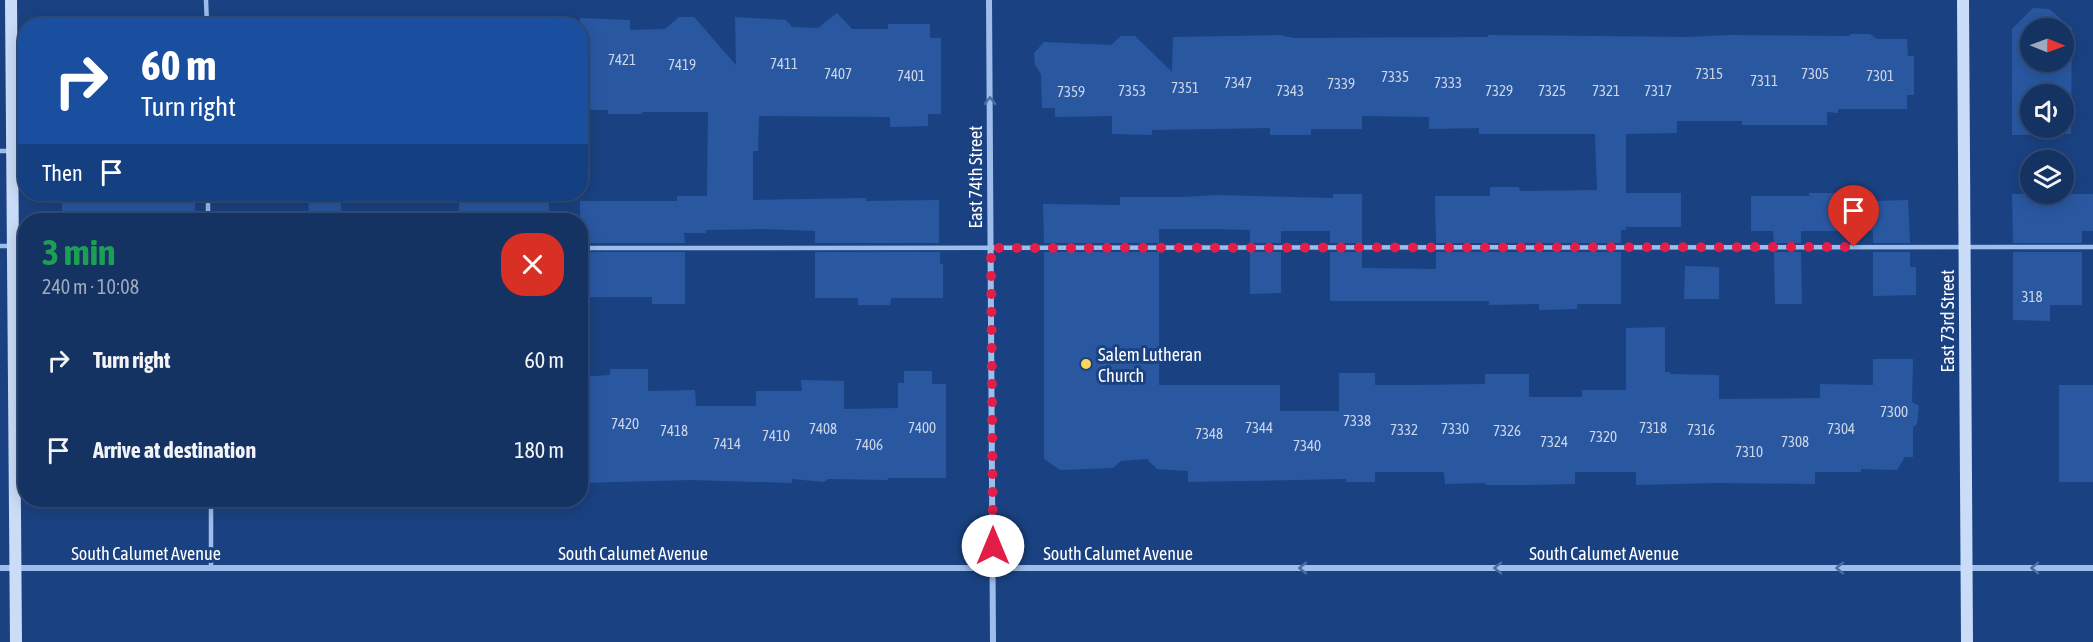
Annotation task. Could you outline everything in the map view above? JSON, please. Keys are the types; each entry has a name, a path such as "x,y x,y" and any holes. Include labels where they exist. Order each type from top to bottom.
{"street":[{"path":"11,0 6,151 13,246 16,642"},
{"name":"East 74th Street","path":"989,0 993,642"},
{"name":"East 73rd Street","path":"1963,0 1967,642"},
{"name":"South Calumet Avenue","path":"0,568 2093,568"}],"lane":[{"path":"206,0 207,18"},
{"path":"0,246 13,246"},
{"path":"588,248 2093,247"},
{"path":"211,507 211,568"}],"building":[{"path":"2033,8 2049,9 2060,18 2023,18"},
{"path":"837,13 852,29 888,29 888,24 930,24 930,38 941,38 941,114 928,114 928,126 890,127 890,117 759,116 758,151 753,151 753,200 866,198 866,201 939,200 939,243 815,243 815,231 766,229 706,230 706,233 684,233 685,243 588,243 588,213 580,213 580,201 677,201 677,196 707,196 708,112 608,114 608,110 588,110 588,18 630,20 630,30 665,29 679,17 694,17 736,65 735,17 786,20 792,27 818,28"},
{"path":"2020,21 2020,72 2072,72 2071,84 2020,84 2020,135 2012,135 2012,29"},
{"path":"1851,34 1870,34 1877,39 1907,39 1908,56 1914,56 1914,95 1907,95 1907,109 1838,109 1838,113 1827,112 1827,125 1742,125 1742,121 1677,121 1677,133 1626,134 1626,193 1681,193 1681,227 1626,227 1626,230 1621,230 1621,243 1436,243 1435,196 1490,196 1490,187 1519,187 1520,191 1597,190 1595,134 1479,134 1479,128 1429,129 1429,117 1362,116 1362,129 1311,129 1311,135 1270,135 1270,128 1152,130 1152,135 1112,134 1112,116 1055,117 1055,108 1042,108 1041,74 1035,65 1034,53 1044,42 1111,45 1121,36 1135,36 1172,72 1173,37 1280,35 1294,38 1488,37 1488,35 1688,37 1849,36"},
{"path":"1809,193 1841,193 1841,202 1908,200 1910,243 1873,243 1873,231 1801,231 1801,243 1774,243 1773,231 1751,231 1751,196 1809,196"},
{"path":"1333,194 1362,194 1362,243 1330,243 1330,231 1281,231 1281,243 1250,243 1250,230 1159,229 1159,243 1044,243 1043,204 1120,205 1120,197 1215,195 1333,198"},
{"path":"2012,194 2020,194 2020,204 2074,204 2074,194 2093,194 2093,231 2082,231 2082,243 2013,243"},
{"path":"62,201 195,201 195,213 62,213"},
{"path":"308,201 341,201 341,213 309,213"},
{"path":"459,201 549,201 549,213 459,213"},
{"path":"588,252 685,252 685,304 652,304 652,297 588,297"},
{"path":"815,252 940,252 940,264 943,264 943,298 891,298 890,305 858,305 858,298 815,298"},
{"path":"1044,252 1159,252 1159,385 1280,385 1280,411 1339,411 1339,373 1375,373 1375,385 1485,384 1485,374 1529,374 1529,397 1582,397 1582,390 1626,390 1626,328 1665,327 1665,372 1719,375 1719,399 1820,398 1820,384 1873,385 1873,359 1913,359 1912,402 1919,406 1917,424 1913,427 1913,457 1905,457 1897,470 1861,469 1861,472 1815,472 1815,484 1636,485 1636,472 1575,472 1575,484 1445,484 1444,472 1375,472 1375,482 1346,482 1346,479 1188,482 1188,471 1157,469 1147,459 1121,461 1113,468 1060,470 1044,459"},
{"path":"1250,252 1281,252 1281,293 1250,294"},
{"path":"1330,252 1362,252 1362,268 1436,269 1436,252 1621,252 1621,304 1577,304 1577,309 1539,310 1539,304 1489,305 1489,301 1330,301"},
{"path":"1774,252 1801,252 1802,304 1775,304"},
{"path":"1873,252 1910,252 1910,267 1916,267 1916,295 1873,296"},
{"path":"2013,252 2082,252 2082,305 2050,305 2050,321 2013,320"},
{"path":"1685,266 1719,267 1719,299 1684,299"},
{"path":"610,369 648,369 648,391 695,390 696,406 756,406 756,391 802,391 801,380 844,381 844,409 898,408 898,383 904,383 904,371 932,371 932,384 946,384 946,478 828,479 824,482 792,479 792,483 692,480 588,483 588,376 610,375"},
{"path":"2059,385 2093,385 2093,482 2059,482"}],"place":[{"name":"Salem Lutheran Church","path":"1086,364"}],"route":[{"path":"993,546 991,248 1854,247"}]}
